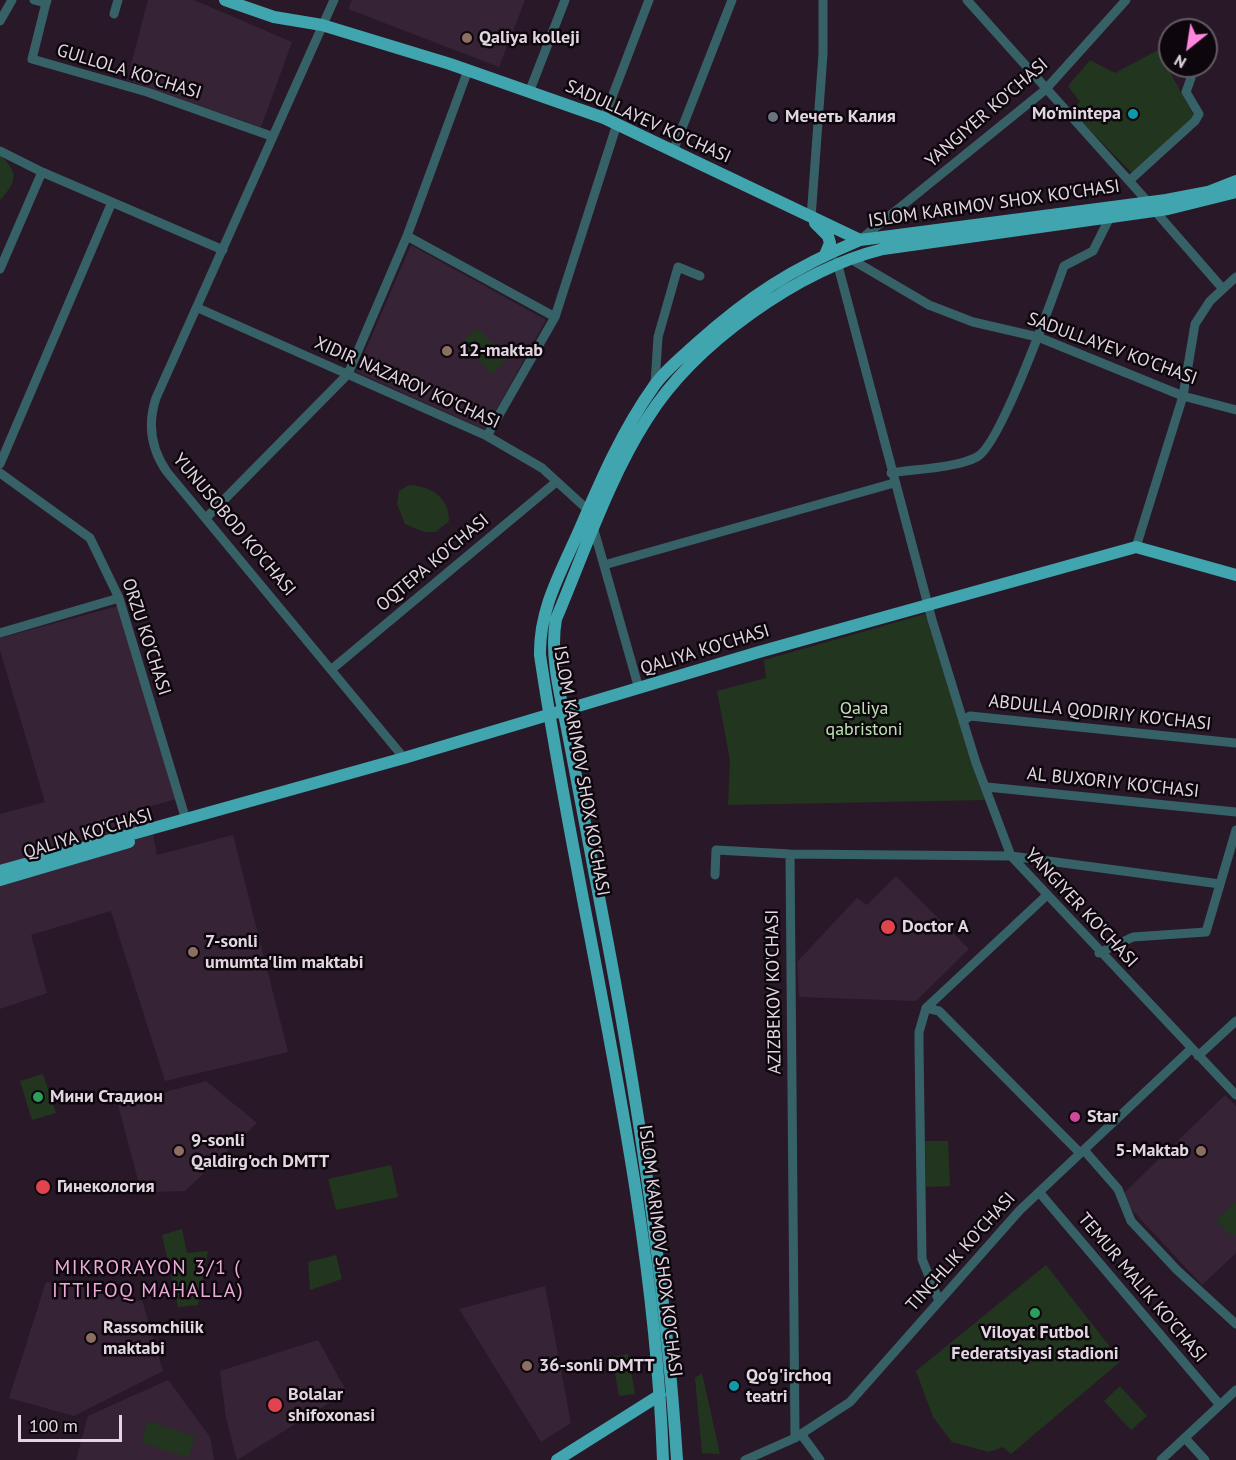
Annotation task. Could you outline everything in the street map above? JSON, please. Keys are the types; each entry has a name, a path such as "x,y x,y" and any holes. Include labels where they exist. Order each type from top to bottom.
{"main road":[{"name":"SADULLAYEV KO'CHASI","path":"225,0 274,17 322,25 530,90 604,118 860,240"},
{"name":"ISLOM KARIMOV SHOX KO'CHASI","path":"663,1460 660,1395 631,1120 609,948 555,658 554,629 618,473 646,419 690,366 773,296 843,260 901,246 1052,220 1110,217 1208,192 1236,181"},
{"name":"ISLOM KARIMOV SHOX KO'CHASI","path":"676,1460 671,1376 657,1244 550,716 540,655 542,617 588,510 623,435 656,384 680,358 766,286 825,255 860,240 1196,204 1236,192"},
{"name":"SADULLAYEV KO'CHASI","path":"811,218 828,236 830,243 825,255"},
{"path":"680,358 683,364 690,366"},
{"path":"1136,546 1236,574"},
{"name":"QALIYA KO'CHASI","path":"0,871 404,758 1136,546"},
{"name":"QALIYA KO'CHASI","path":"0,880 143,838 186,820"},
{"path":"557,1460 660,1395"}],"street":[{"path":"0,21 12,0"},
{"path":"34,0 47,2"},
{"path":"114,14 118,0"},
{"name":"YUNUSOBOD KO'CHASI","path":"334,0 271,136 198,308 156,398 150,428 161,464 404,758"},
{"path":"530,90 565,0"},
{"path":"604,118 649,0"},
{"path":"673,151 732,0"},
{"path":"811,218 823,54 823,0"},
{"path":"967,0 1223,289"},
{"name":"YANGIYER KO'CHASI","path":"860,240 1045,90 1126,0"},
{"name":"GULLOLA KO'CHASI","path":"47,2 32,59 147,92 271,136"},
{"path":"207,517 348,374 407,236 468,70"},
{"path":"1129,181 1195,121 1199,114 1185,92 1191,78"},
{"path":"487,436 555,317 617,124"},
{"path":"0,151 42,172 223,250"},
{"path":"0,269 42,172"},
{"path":"0,464 112,202"},
{"path":"604,565 893,478 979,456 994,438 1038,338 1064,266 1093,251 1110,217"},
{"path":"407,236 555,317"},
{"name":"YANGIYER KO'CHASI","path":"843,260 893,478 928,605 963,721 1011,856 1099,953 1236,1095"},
{"name":"SADULLAYEV KO'CHASI","path":"843,260 929,305 973,322 1038,338 1183,396 1236,410"},
{"path":"656,384 658,337 678,267 700,276"},
{"path":"1136,546 1183,396 1195,324 1204,308 1236,277"},
{"name":"XIDIR NAZAROV KO'CHASI","path":"198,308 487,436 542,468 555,483 588,510"},
{"name":"ORZU KO'CHASI","path":"0,473 90,538 119,598 186,820"},
{"name":"OQTEPA KO'CHASI","path":"332,669 555,483"},
{"path":"594,530 639,689"},
{"path":"0,633 119,598"},
{"name":"ABDULLA QODIRIY KO'CHASI","path":"963,721 970,716 1236,743"},
{"name":"AL BUXORIY KO'CHASI","path":"987,787 1236,812"},
{"path":"1099,953 1133,937 1206,932 1236,830"},
{"path":"716,875 716,850 790,854 1011,856 1220,884"},
{"name":"AZIZBEKOV KO'CHASI","path":"790,854 793,1350 798,1436"},
{"path":"939,1301 922,1259 919,1032 926,1008 1046,896"},
{"path":"926,1008 939,1011 1082,1151 1118,1189 1131,1221 1178,1270 1236,1324"},
{"name":"TINCHLIK KO'CHASI","path":"746,1460 798,1436 850,1402 1039,1192 1082,1151 1195,1053 1236,1021"},
{"name":"TEMUR MALIK KO'CHASI","path":"1039,1192 1220,1405"},
{"path":"1161,1460 1220,1405 1234,1397"},
{"path":"798,1436 820,1460"},
{"path":"1185,1438 1205,1460"}],"shaded area":[{"path":"148,0 194,0 292,42 261,127 127,80"},
{"name":"Qaliya kolleji","path":"352,0 525,0 499,67 348,9"},
{"name":"12-maktab","path":"411,245 546,320 485,430 356,372"},
{"path":"118,606 176,799 148,807 157,855 233,835 288,1052 165,1081 111,911 31,935 47,993 0,1009 0,814 45,802 0,650 0,638"},
{"name":"Doctor A","path":"896,876 969,949 916,1001 799,997 797,962 857,898 867,905"},
{"name":"9-sonli Qaldirg'och DMTT","path":"206,1081 257,1123 185,1191 154,1192 150,1184 138,1180 118,1105"},
{"name":"5-Maktab","path":"1225,1095 1236,1106 1236,1253 1202,1285 1120,1197"},
{"name":"Rassomchilik maktabi","path":"46,1282 124,1294 132,1302 142,1300 163,1371 74,1416 9,1398"},
{"name":"36-sonli DMTT","path":"545,1286 571,1423 541,1442 459,1309"},
{"name":"Bolalar shifoxonasi","path":"318,1340 347,1392 237,1460 226,1418 220,1371"},
{"path":"168,1380 210,1437 214,1460 76,1460 88,1416"}],"green space":[{"name":"Mo'mintepa","path":"1158,50 1158,78 1173,78 1194,116 1132,173 1071,111 1080,102 1068,86 1090,60 1115,73"},
{"path":"0,155 10,167 14,177 10,188 0,200"},
{"path":"477,328 508,358 492,374 461,343"},
{"path":"409,485 425,488 437,494 446,505 449,521 436,532 424,532 405,524 397,504 399,491"},
{"name":"Qaliya qabristoni","path":"925,614 985,800 728,805 730,760 717,691 766,678 764,660"},
{"name":"Мини Стадион","path":"43,1074 56,1113 32,1120 20,1081"},
{"path":"925,1141 948,1141 950,1186 926,1187"},
{"path":"391,1165 398,1197 336,1210 328,1179"},
{"path":"1236,1201 1236,1234 1233,1237 1216,1221"},
{"path":"182,1229 187,1253 208,1251 198,1305 178,1307 162,1235"},
{"path":"336,1255 342,1279 310,1290 308,1262"},
{"name":"Viloyat Futbol Federatsiyasi stadioni","path":"1046,1265 1121,1361 1011,1454 1003,1447 989,1452 952,1442 933,1417 916,1371"},
{"path":"628,1354 635,1394 619,1396 612,1357"},
{"path":"702,1373 720,1454 702,1453 695,1378"},
{"path":"1120,1386 1147,1416 1131,1430 1104,1401"},
{"path":"148,1421 195,1437 188,1458 141,1442"}],"place":[{"name":"Qaliya kolleji","path":"467,38"},
{"name":"Mo'mintepa","path":"1133,114"},
{"name":"Мечеть Калия","path":"773,117"},
{"name":"12-maktab","path":"447,351"},
{"name":"Doctor A","path":"888,927"},
{"name":"7-sonli umumta'lim maktabi","path":"193,952"},
{"name":"Мини Стадион","path":"38,1097"},
{"name":"Star","path":"1075,1117"},
{"name":"9-sonli Qaldirg'och DMTT","path":"179,1151"},
{"name":"5-Maktab","path":"1201,1151"},
{"name":"Гинекология","path":"43,1187"},
{"name":"Viloyat Futbol Federatsiyasi stadioni","path":"1035,1313"},
{"name":"Rassomchilik maktabi","path":"91,1338"},
{"name":"36-sonli DMTT","path":"527,1366"},
{"name":"Qo'g'irchoq teatri","path":"734,1386"},
{"name":"Bolalar shifoxonasi","path":"275,1405"}],"district":[{"name":"MIKRORAYON 3/1 ( ITTIFOQ MAHALLA)","path":"148,1280"}]}
